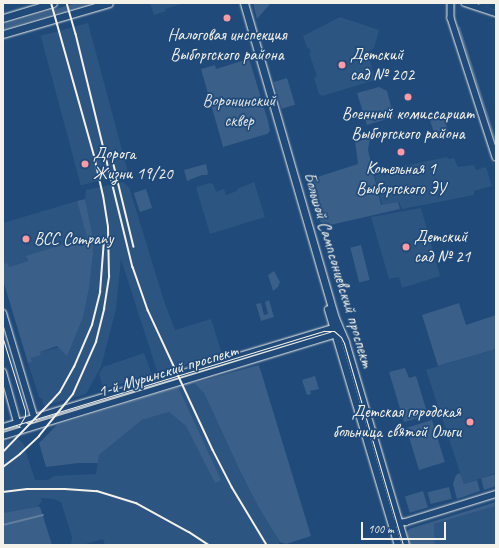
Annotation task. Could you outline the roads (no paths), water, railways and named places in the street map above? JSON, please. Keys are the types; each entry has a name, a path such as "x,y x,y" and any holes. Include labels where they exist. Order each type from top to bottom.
{"main road":[{"path":"3,18 53,3"},
{"path":"3,34 109,3"},
{"name":"Большой Сампсониевский проспект","path":"240,3 394,523 398,545"},
{"name":"Большой Сампсониевский проспект","path":"244,3 337,331"},
{"path":"482,3 496,7"},
{"path":"3,313 34,417 29,428 18,422 3,372"},
{"name":"1-й Муринский проспект","path":"3,427 337,331"},
{"name":"1-й Муринский проспект","path":"3,436 337,331"},
{"name":"Большой Сампсониевский проспект","path":"394,523 405,545"}],"street":[{"path":"451,3 451,18 496,157"},
{"path":"465,3 496,13"},
{"path":"394,523 496,494"}],"waterway":[{"path":"3,525 43,515"}],"tram line":[{"path":"3,429 324,331 334,331 341,337 344,343 403,545"},
{"path":"3,339 25,410 25,416 19,426"}],"railway":[{"path":"3,467 20,454 39,436 73,394 96,342 104,309 109,276 108,227 103,196 94,156 51,3"},
{"path":"67,3 76,34 133,267 148,310 213,450 232,487 267,545"},
{"path":"114,165 134,247"},
{"path":"3,452 60,392 74,367 92,325 100,292 104,240"},
{"path":"3,492 27,489 97,491 136,503 189,532 209,545"}],"place":[{"name":"Налоговая инспекция Выборгского района","path":"227,18"},
{"name":"Детский сад № 202","path":"342,65"},
{"name":"Военный комиссариат Выборгского района","path":"408,97"},
{"name":"Котельная 1 Выборгского ЭУ","path":"401,152"},
{"name":"Дорога Жизни 19/20","path":"85,164"},
{"name":"BCC Company","path":"26,239"},
{"name":"Детский сад № 21","path":"406,247"},
{"name":"Детская городская больница святой Ольги","path":"470,422"}],"park label":[{"name":"Воронинский сквер","path":"239,111"}]}
